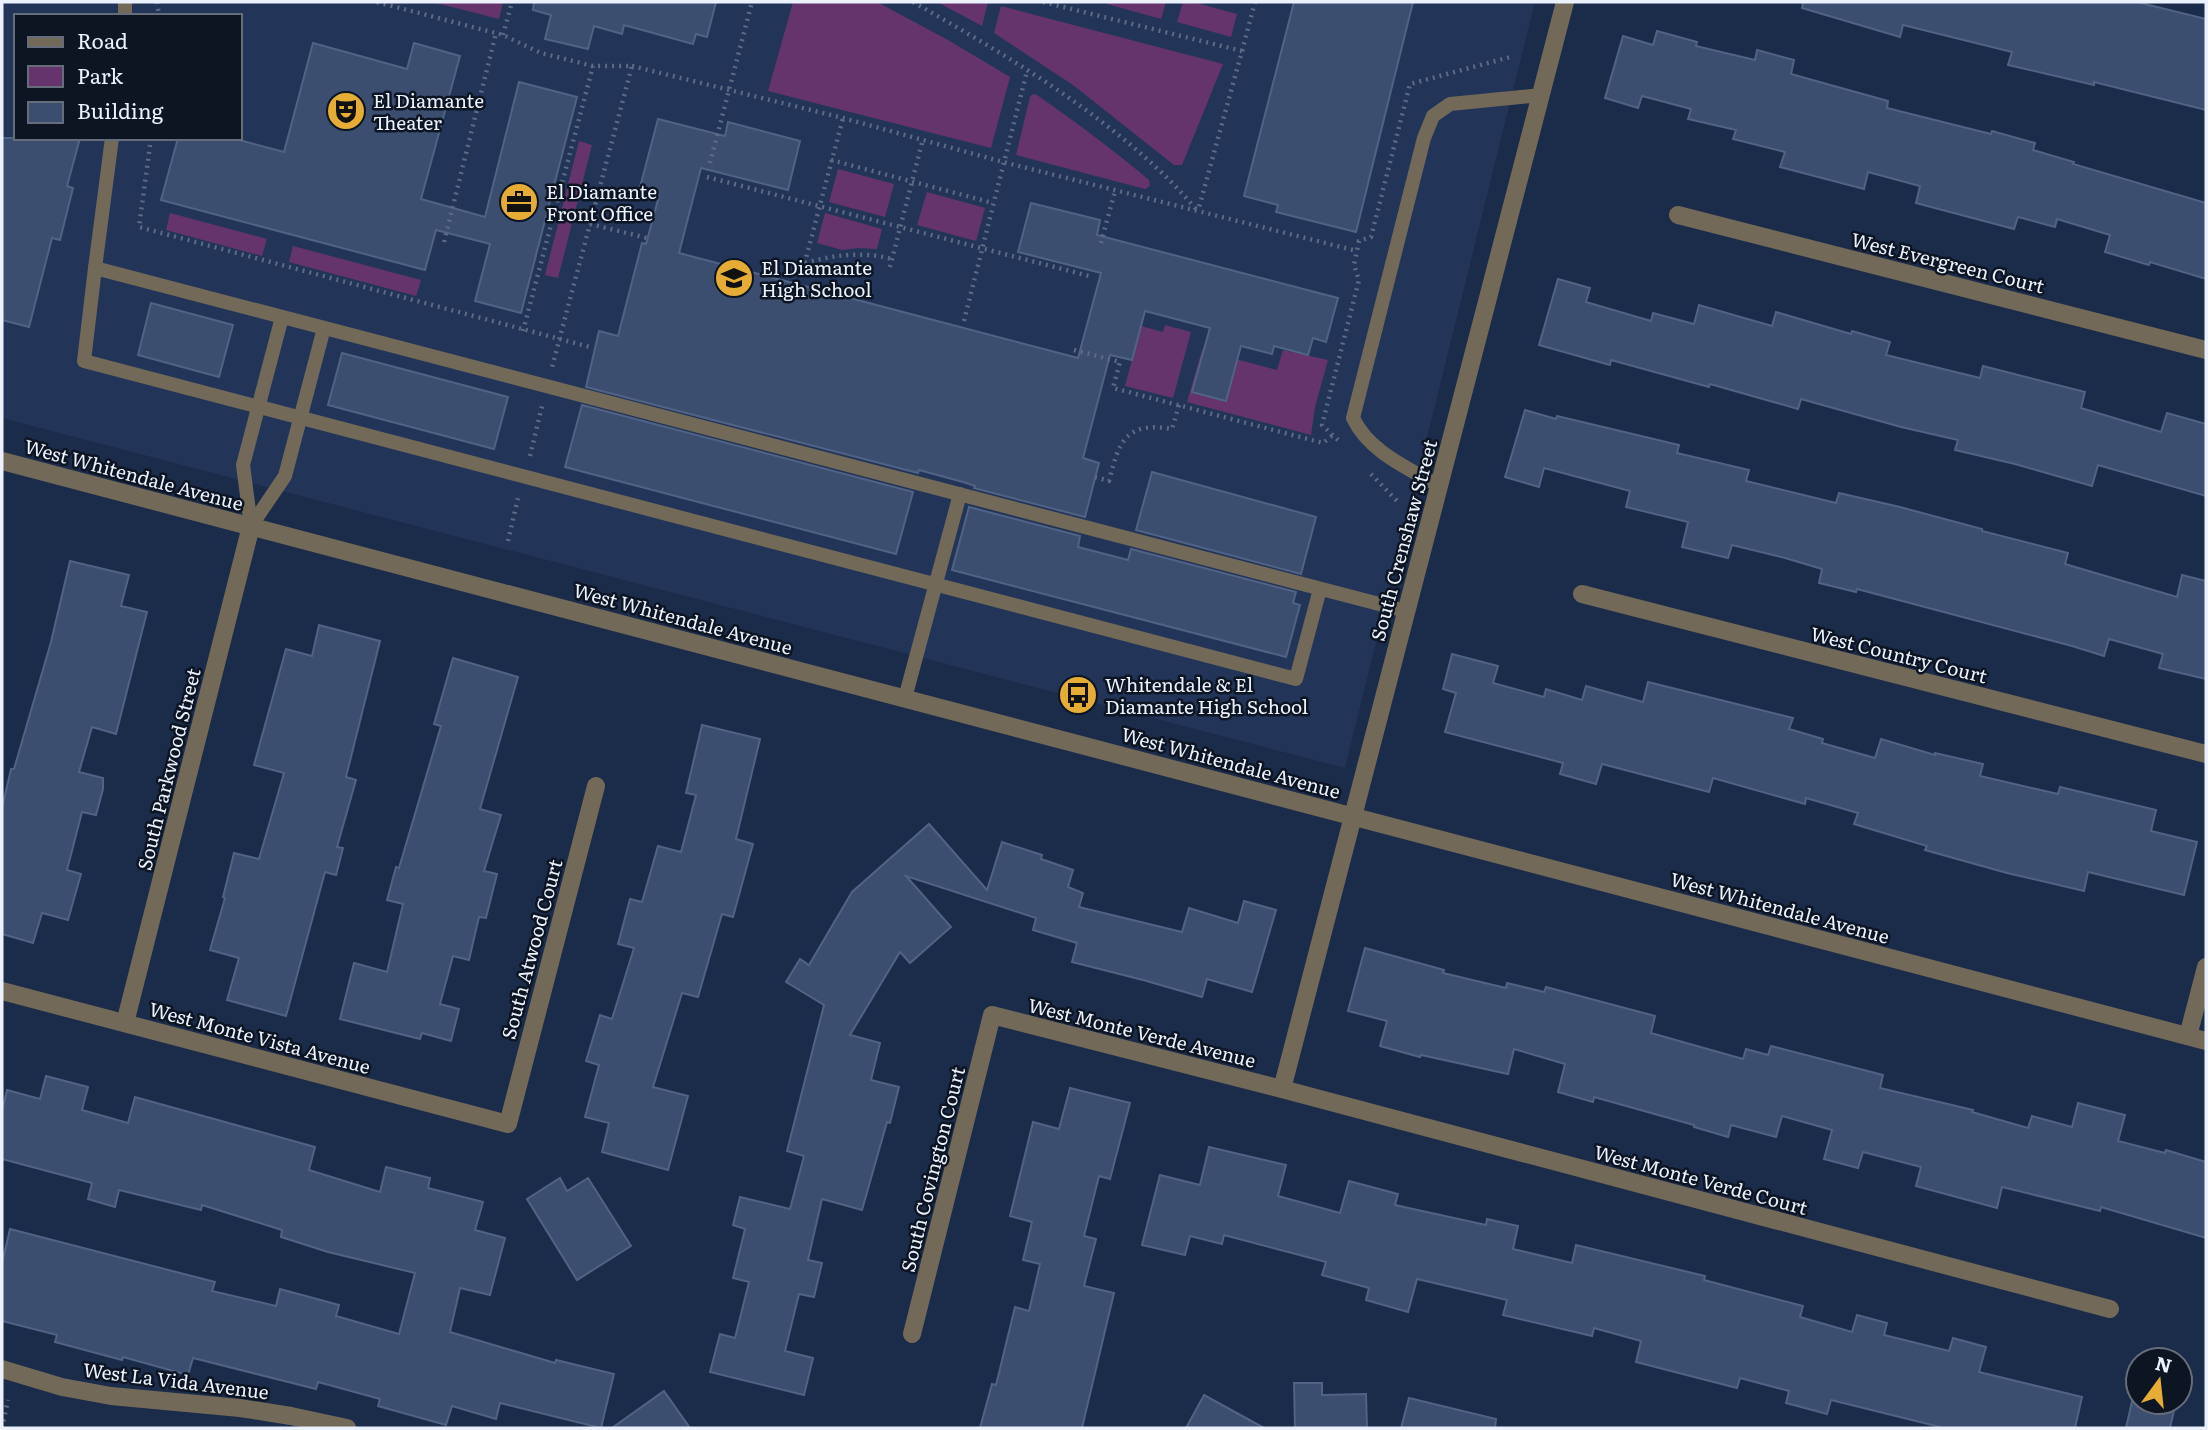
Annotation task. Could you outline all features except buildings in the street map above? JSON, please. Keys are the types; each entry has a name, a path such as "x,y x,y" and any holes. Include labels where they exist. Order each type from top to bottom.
{"street":[{"name":"South Crenshaw Street","path":"1282,1089 1565,2"},
{"name":"West Evergreen Court","path":"1678,215 2206,350"},
{"name":"West Whitendale Avenue","path":"2,461 2206,1041"},
{"name":"South Parkwood Street","path":"125,1023 251,526"},
{"name":"West Country Court","path":"1582,594 2206,754"},
{"name":"South Atwood Court","path":"508,1124 596,786"},
{"path":"2188,1036 2206,967"},
{"name":"West Monte Vista Avenue","path":"2,991 508,1124"},
{"name":"West Monte Verde Avenue","path":"992,1015 1282,1089"},
{"name":"South Covington Court","path":"912,1334 992,1015"},
{"name":"West Monte Verde Court","path":"1282,1089 2110,1309"},
{"name":"West La Vida Avenue","path":"2,1369 62,1387 111,1396 240,1408 347,1428"}],"lane":[{"path":"1439,486 1388,457 1360,433 1353,418 1424,138 1433,116 1450,104 1541,94"},
{"path":"112,140 84,361 1296,679 1320,589"},
{"path":"95,268 1406,611"},
{"path":"251,526 243,465 282,317"},
{"path":"251,526 285,476 324,328"},
{"path":"905,698 960,494"}],"path":[{"path":"377,2 503,34 541,53 593,65 632,66 1357,251"},
{"path":"503,34 512,2"},
{"path":"710,163 752,2"},
{"path":"913,2 1078,105 1161,172 1198,211"},
{"path":"1043,2 1242,51"},
{"path":"1198,211 1255,2"},
{"path":"444,242 496,33"},
{"path":"523,331 593,65"},
{"path":"547,386 632,66"},
{"path":"964,321 1027,71"},
{"path":"801,277 843,118"},
{"path":"890,267 923,139"},
{"path":"151,140 139,228 590,347"},
{"path":"831,160 993,203"},
{"path":"707,177 1093,276"},
{"path":"1101,243 1115,191"},
{"path":"590,224 651,239"},
{"path":"804,263 828,257 865,254 892,259"},
{"path":"1074,350 1120,362 1113,388 1323,443 1353,418"},
{"path":"1096,477 1109,481 1116,454 1130,434 1140,428 1153,426 1172,429 1179,405"},
{"path":"2,1427 8,1400"}],"shaded area":[{"name":"El Diamante High School","path":"2,2 1535,2 1345,768 2,418"}],"green space":[{"path":"432,2 503,2 499,19"},
{"path":"793,2 877,2 1010,77 991,148 768,91"},
{"path":"937,2 988,2 982,26"},
{"path":"1166,2 1161,19 1107,4"},
{"path":"1183,2 1193,2 1237,14 1231,37 1177,22"},
{"path":"1001,6 1223,64 1182,165 1174,165 1073,85 994,33"},
{"path":"1033,94 1066,115 1122,158 1149,180 1150,186 1145,189 1016,155"},
{"path":"579,141 592,145 558,278 545,275"},
{"path":"838,169 894,184 885,217 829,202"},
{"path":"927,192 985,208 976,241 917,225"},
{"path":"170,213 267,239 262,256 166,230"},
{"path":"825,213 882,229 877,249 842,250 817,243"},
{"path":"293,246 421,280 416,296 289,262"},
{"path":"1165,325 1191,332 1173,398 1125,386 1141,326 1163,332"},
{"path":"1202,350 1277,370 1283,350 1328,360 1315,407 1311,435 1187,402"}],"place":[{"name":"El Diamante Theater","path":"346,111"},
{"name":"El Diamante Front Office","path":"519,202"},
{"name":"El Diamante High School","path":"734,278"},
{"name":"Whitendale & El Diamante High School","path":"1078,695"}]}
